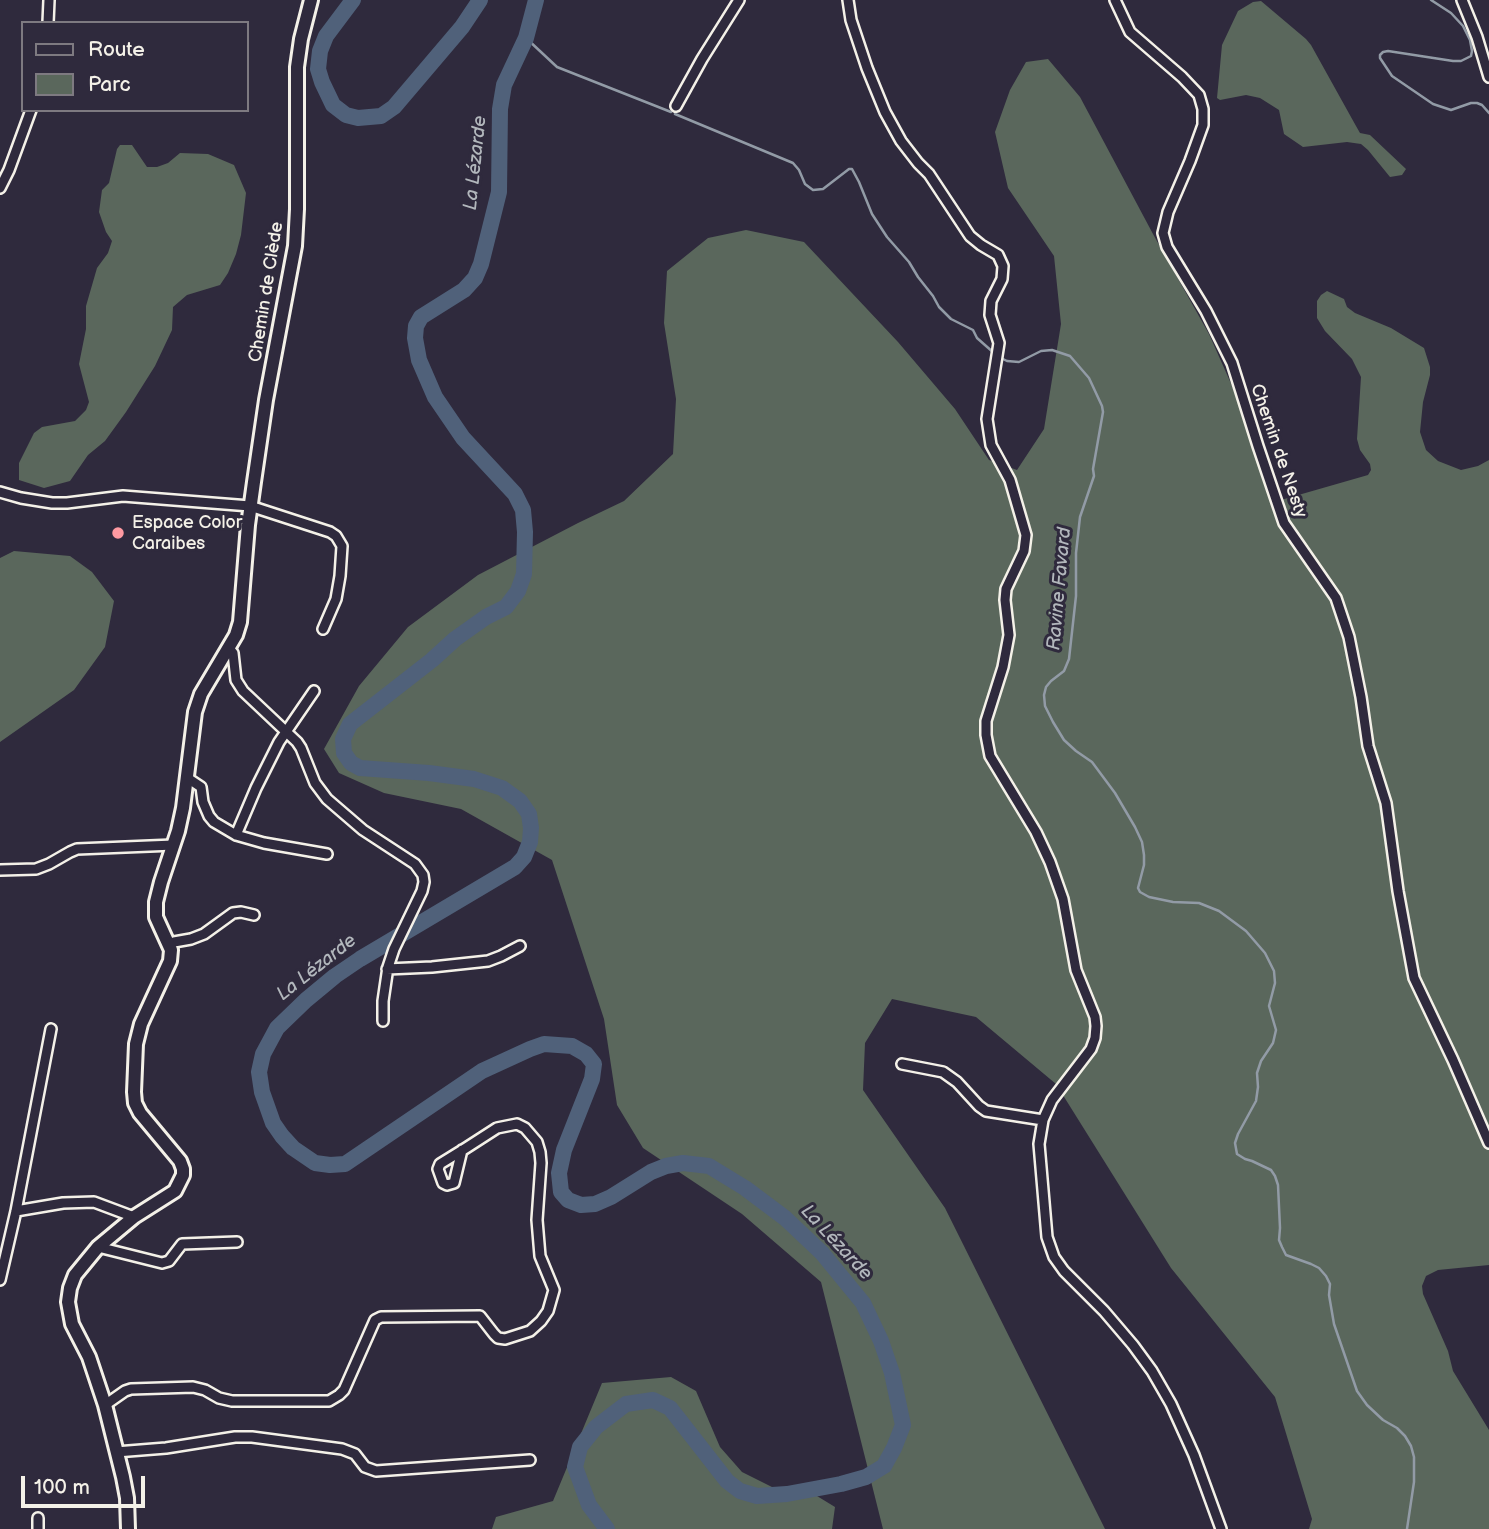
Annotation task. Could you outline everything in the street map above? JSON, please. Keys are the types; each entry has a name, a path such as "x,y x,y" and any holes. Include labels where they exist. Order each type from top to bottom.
{"main road":[{"name":"Chemin de Clède","path":"169,945 156,917 156,902 183,808 191,731 201,694 229,648 240,622 250,506 266,400 295,247 297,67 311,0"},
{"path":"128,1529 127,1497 105,1405 89,1357 72,1324 68,1302 75,1275 97,1247 134,1217 175,1191 183,1175 180,1161 140,1113 134,1092 138,1035 170,961 169,945"}],"street":[{"path":"48,21 49,0"},
{"path":"676,106 739,0"},
{"path":"848,0 851,20 867,68 885,112 901,141 929,174 970,236 998,256 1003,266 1002,279 991,301 990,315 999,343 987,419 992,445 1010,480 1026,536 1024,551 1006,589 1009,635 1003,667 986,721 986,735 990,756 1036,832 1063,899 1076,970 1096,1026 1091,1049 1047,1107 1043,1120 1039,1144 1047,1237 1054,1257 1064,1271 1104,1311 1152,1371 1171,1404 1194,1455 1221,1529"},
{"name":"Chemin de Nesty","path":"1115,0 1130,32 1199,95 1203,125 1168,212 1163,233 1167,247 1206,311 1232,363 1284,523 1336,598 1349,638 1368,746 1386,803 1414,978 1489,1143"},
{"path":"1462,0 1489,77"},
{"path":"0,188 30,112"},
{"path":"0,492 52,503 123,496 250,506 330,532 342,546 338,588 323,629"},
{"path":"229,648 233,653 236,680 243,691 301,748 315,783 327,799 363,830 420,869 424,882 422,891 387,969 383,1021"},
{"path":"236,835 285,730 314,691"},
{"path":"186,777 201,787 209,816 236,835 327,854"},
{"path":"0,870 36,869 77,849 174,845"},
{"path":"169,945 204,934 233,913 254,915"},
{"path":"387,969 488,961 520,946"},
{"path":"0,1280 51,1029"},
{"path":"902,1064 943,1072 986,1111 1043,1120"},
{"path":"105,1405 131,1389 181,1387 199,1388 232,1401 329,1401 344,1390 375,1320 381,1317 481,1316 498,1338 505,1339 530,1331 548,1311 554,1290 540,1256 537,1220 541,1164 537,1142 525,1128 510,1124 497,1128 462,1150"},
{"path":"16,1211 63,1203 94,1202 134,1217"},
{"path":"97,1247 162,1263 169,1261 182,1244 237,1242"},
{"path":"116,1452 252,1437 342,1449 355,1454 365,1466 376,1471 530,1460"},
{"path":"38,1518 38,1529"}],"green space":[{"path":"1261,1 1311,45 1360,133 1370,135 1406,169 1402,175 1390,177 1361,144 1347,142 1303,147 1284,134 1279,110 1260,98 1246,95 1220,100 1217,98 1222,45 1238,11 1253,2"},
{"path":"1048,59 1080,97 1209,334 1233,388 1271,494 1281,500 1368,475 1371,470 1357,439 1361,377 1352,359 1325,331 1317,318 1317,301 1327,291 1344,299 1347,307 1355,313 1391,328 1424,348 1430,375 1423,402 1420,432 1426,450 1438,461 1461,470 1489,460 1489,1265 1438,1270 1426,1276 1422,1286 1448,1351 1453,1371 1489,1430 1489,1529 1309,1529 1312,1519 1275,1397 1171,1268 1056,1084 976,1017 892,999 865,1043 863,1090 945,1208 1105,1529 883,1529 821,1282 742,1214 643,1148 617,1105 604,1019 552,860 461,809 384,793 339,773 324,749 359,686 408,627 478,575 624,501 673,454 676,399 664,323 667,271 708,238 746,230 804,242 898,342 955,409 989,460 1017,470 1044,429 1061,324 1054,256 1008,188 995,132 1010,90 1026,62"},
{"path":"120,145 132,145 147,167 168,163 180,153 208,154 234,165 246,193 241,235 236,254 220,285 187,295 173,307 172,330 155,366 105,441 88,455 70,481 44,488 19,480 19,463 34,433 42,427 75,421 86,410 89,402 79,364 86,329 86,306 97,268 108,253 112,241 99,212 102,190 109,183"},
{"path":"14,551 70,556 92,572 114,601 105,647 74,690 0,742 0,558"},
{"path":"671,1377 696,1391 720,1447 742,1472 786,1494 817,1496 835,1507 832,1529 492,1529 496,1517 553,1501 602,1383"}],"waterway":[{"name":"La Lézarde","path":"353,0 326,36 320,51 318,69 333,105 346,115 358,118 381,116 394,107 462,27 480,0"},
{"name":"La Lézarde","path":"536,0 526,38 504,85 500,109 499,192 481,264 475,278 464,290 421,317 416,326 415,338 419,360 435,397 463,438 515,494 523,510 524,574 518,591 506,607 486,617 455,639 350,724 343,739 344,753 351,763 360,768 474,779 502,788 520,801 529,814 530,842 524,857 515,867 360,959 306,1000 277,1028 263,1054 259,1072 262,1092 273,1123 293,1148 315,1163 345,1164 482,1071 544,1044 572,1046 586,1054 594,1064 592,1079 564,1150 559,1173 561,1192 568,1200 581,1205 595,1204 666,1166 683,1163 709,1166 745,1188 785,1218 822,1253 863,1303 892,1373 903,1425 884,1466 866,1477 841,1484 787,1494 757,1496 740,1491 727,1481 670,1408 653,1400 626,1404 596,1427 580,1447 575,1467 589,1505 607,1529"},
{"path":"1431,0 1451,13 1463,26 1470,40 1471,56 1461,61 1453,61 1388,51 1383,52 1380,58 1392,76 1433,104 1451,110 1477,103 1489,113"},
{"name":"Ravine Favard","path":"526,38 557,67 671,112"},
{"name":"Ravine Favard","path":"675,114 793,163 805,184 813,190 823,189 852,169 872,214 939,307 951,319 973,330 977,338 994,353"},
{"name":"Ravine Favard","path":"999,357 1019,362 1041,351 1052,350 1070,356 1089,378 1102,406 1094,476 1080,517 1076,553 1076,596 1069,659 1064,671 1046,687 1045,706 1064,740 1092,762 1135,827 1144,855 1138,888 1140,892 1149,897 1173,902 1199,903 1219,911 1246,931 1265,953 1274,971 1275,983 1269,1006 1276,1030 1273,1043 1261,1061 1257,1073 1256,1101 1238,1134 1235,1143 1237,1154 1271,1170 1275,1176 1278,1185 1279,1240 1286,1255 1319,1268 1326,1276 1330,1284 1334,1324 1357,1391 1367,1405 1405,1436 1411,1446 1414,1482 1407,1529"}],"place":[{"name":"Espace Color Caraibes","path":"118,533"}]}
